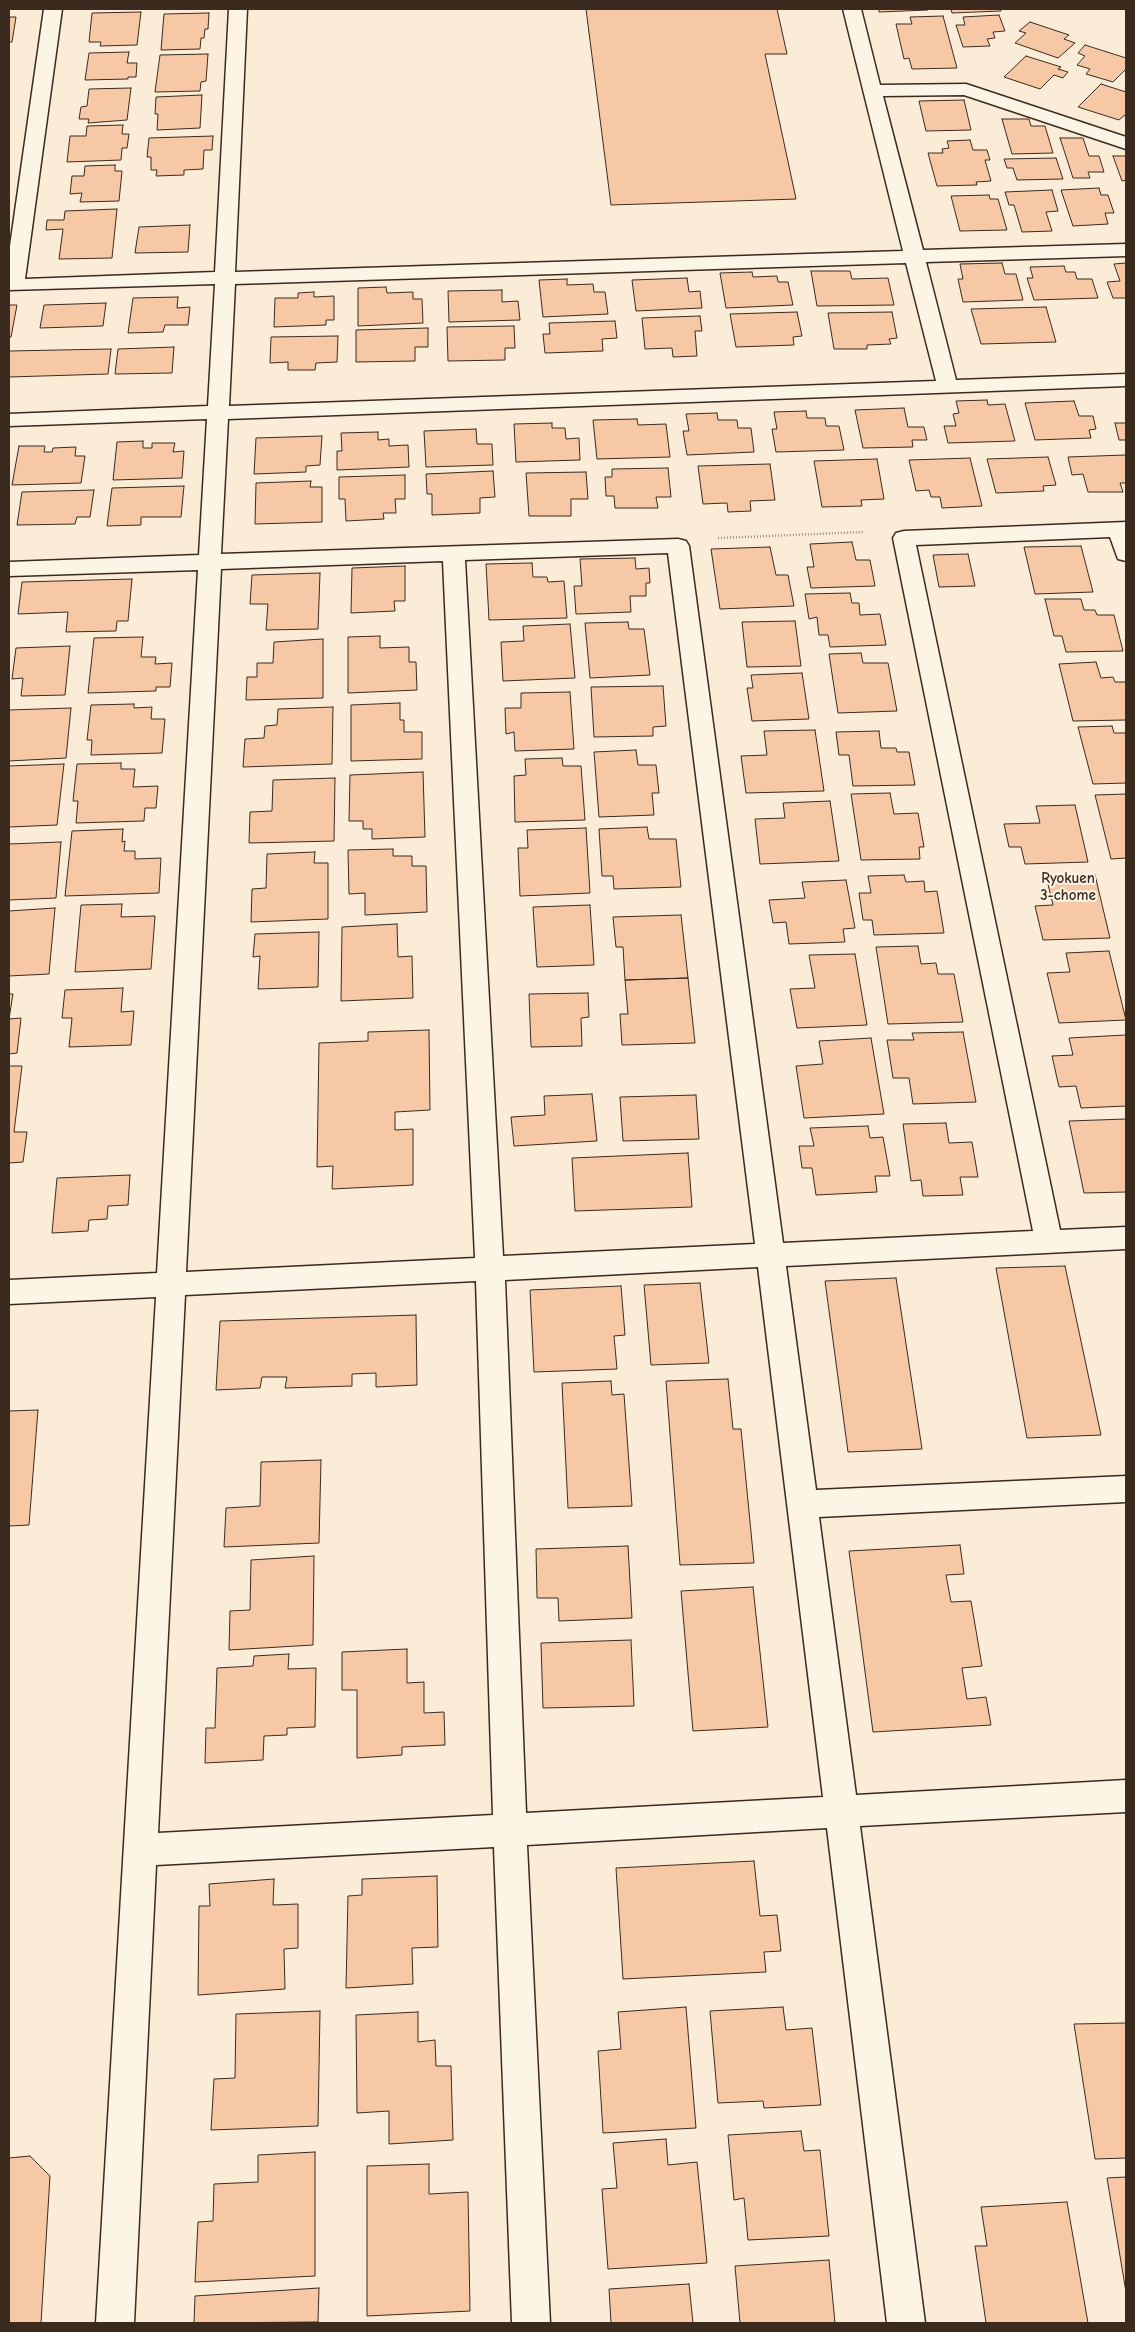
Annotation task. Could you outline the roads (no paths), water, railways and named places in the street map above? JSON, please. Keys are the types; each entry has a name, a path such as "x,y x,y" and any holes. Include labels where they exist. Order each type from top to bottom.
{"street":[{"path":"53,9 14,285 1126,250"},
{"path":"116,2323 219,413 238,9"},
{"path":"852,9 948,388"},
{"path":"873,91 966,89 1126,143"},
{"path":"9,420 948,388 1126,380"},
{"path":"1050,1242 904,538 1122,529 1126,554"},
{"path":"9,569 678,546 771,1256 906,2323"},
{"path":"454,554 490,1270 510,1830 531,2323"},
{"path":"9,1292 1126,1238"},
{"path":"802,1504 1126,1488"},
{"path":"142,1850 1126,1796"}],"district":[{"name":"Ryokuen 3-chome","path":"1068,888"}]}
